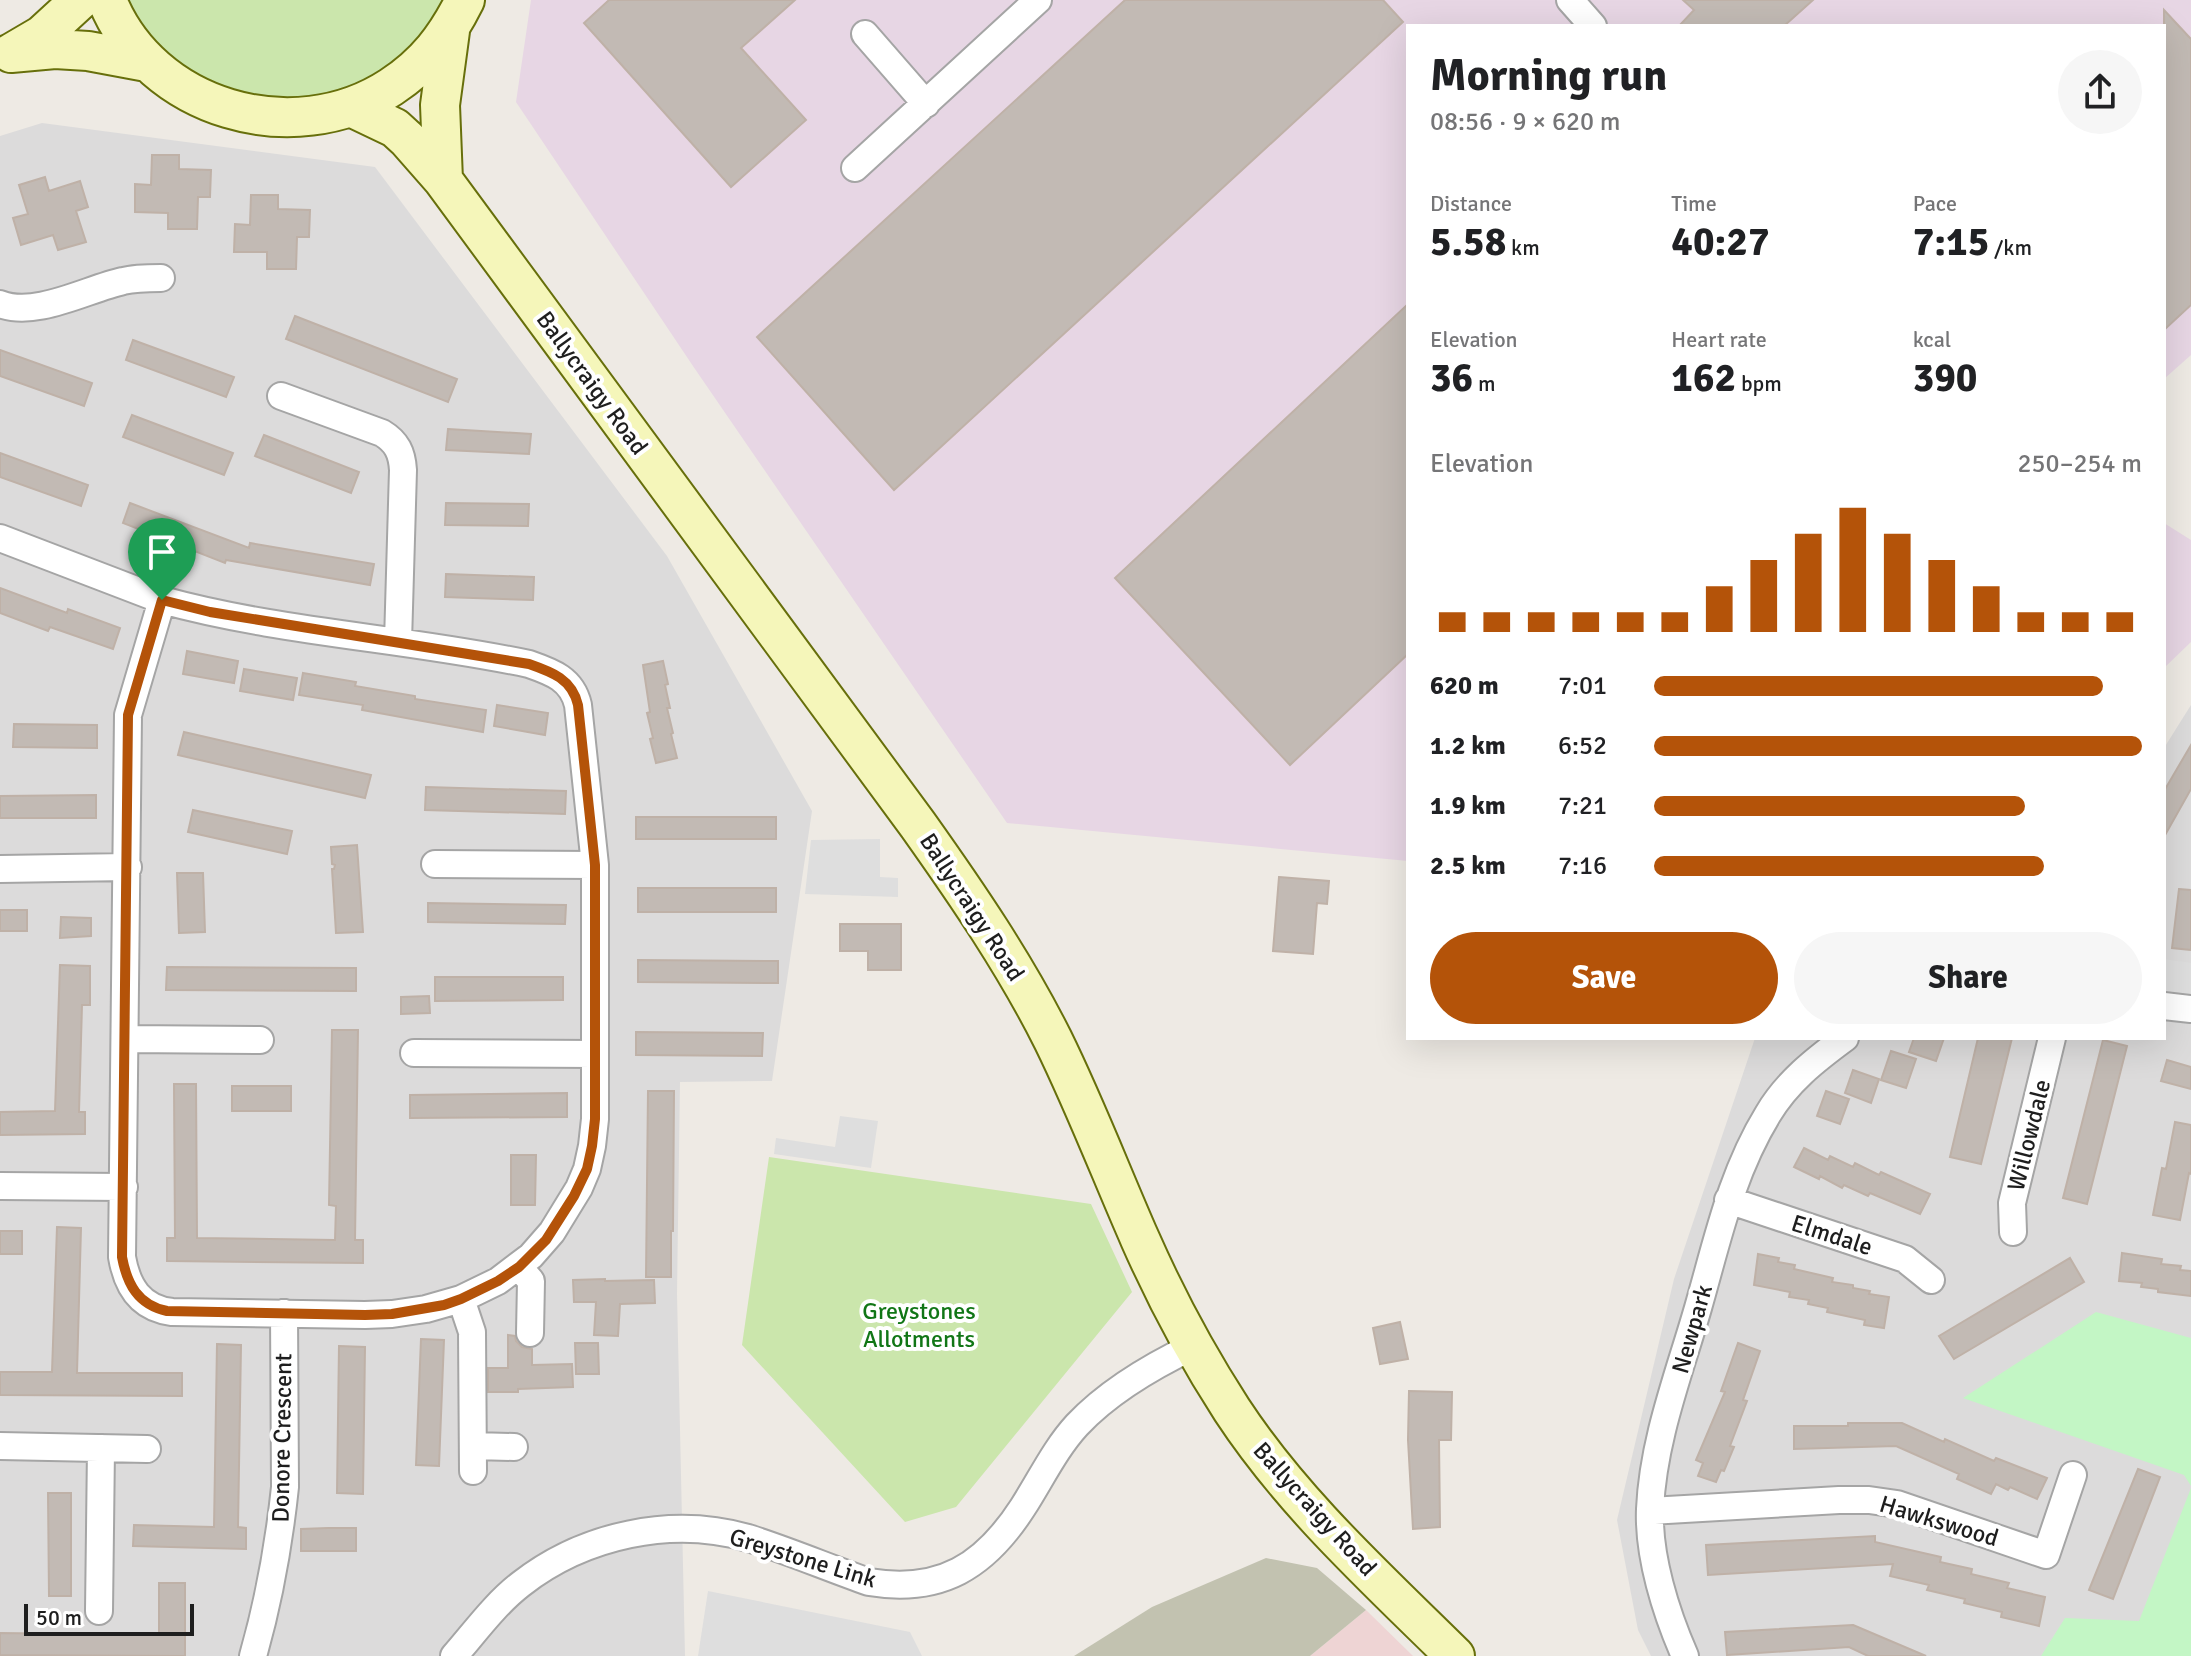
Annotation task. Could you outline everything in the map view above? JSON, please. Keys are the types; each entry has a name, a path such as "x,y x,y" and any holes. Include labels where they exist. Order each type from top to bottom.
{"main road":[{"path":"6,56 42,35 80,0"},
{"path":"107,0 114,18 147,62 172,82 198,98 228,109 258,116 290,118 321,115 351,107 389,89 422,63 457,15"},
{"path":"443,180 440,105 457,15"},
{"path":"6,56 55,49 88,51 147,62"},
{"name":"Ballycraigy Road","path":"351,107 395,128 443,180 891,787 982,916 1019,977 1088,1117 1141,1242 1194,1346 1255,1444 1326,1528 1455,1656"}],"street":[{"path":"855,168 1038,0"},
{"path":"1570,0 1591,24"},
{"path":"865,34 926,104"},
{"path":"0,304 31,308 123,281 161,278"},
{"path":"281,396 382,433 399,450 403,470 398,642"},
{"path":"0,538 162,600 210,612 529,664 549,671 574,692 578,705 595,865 595,1119 592,1146 579,1188 552,1232 519,1267 461,1299 392,1314 172,1312 145,1303 132,1288 125,1272 122,1257 128,715 162,600"},
{"path":"435,864 595,865"},
{"path":"0,869 128,867"},
{"path":"2166,1006 2191,1009"},
{"path":"126,1039 260,1040"},
{"name":"Newpark","path":"1685,1656 1655,1561 1650,1511 1659,1439 1728,1200 1749,1150 1782,1094 1808,1066 1842,1040"},
{"name":"Willowdale","path":"2013,1232 2012,1203 2052,1040"},
{"path":"414,1053 595,1054"},
{"path":"0,1186 124,1187"},
{"name":"Elmdale","path":"1728,1200 1905,1259 1931,1280"},
{"path":"519,1267 531,1281 530,1333"},
{"path":"461,1299 472,1332 473,1459 514,1447"},
{"name":"Donore Crescent","path":"253,1656 272,1579 285,1487 284,1313"},
{"name":"Greystone Link","path":"454,1656 504,1599 523,1583 596,1543 643,1532 685,1529 721,1532 869,1582 911,1585 949,1576 979,1560 1004,1534 1062,1444 1088,1415 1138,1376 1194,1346"},
{"path":"0,1446 147,1449"},
{"path":"99,1611 101,1448"},
{"name":"Hawkswood","path":"1650,1511 1869,1500 1897,1504 2046,1555 2073,1475"}],"shaded area":[{"path":"531,0 2191,0 2191,355 2166,377 2166,24 1406,24 1406,861 1007,823 516,102"},
{"path":"42,123 375,167 667,556 812,811 772,1081 680,1082 677,1294 685,1656 0,1656 0,136"},
{"path":"2166,524 2191,540 2191,642 2166,666"},
{"path":"2191,705 2191,1656 1651,1656 1638,1630 1617,1520 1674,1279 1754,1040 2166,1040 2166,745"},
{"path":"880,839 880,877 898,878 898,897 805,894 811,840"},
{"path":"2166,959 2191,963 2191,1002 2166,998"},
{"path":"840,1116 878,1121 871,1168 774,1154 776,1138 835,1147"},
{"path":"1266,1558 1317,1568 1366,1610 1310,1656 1074,1656 1152,1607"},
{"path":"708,1591 910,1632 922,1656 698,1656"},
{"path":"1366,1610 1413,1656 1310,1656"}],"green space":[{"path":"122,0 446,0 429,32 382,74 323,98 260,100 200,81 150,43"},
{"name":"Greystones Allotments","path":"769,1157 1091,1204 1132,1292 956,1507 905,1522 742,1345"},
{"path":"2096,1312 2191,1338 2191,1486 2184,1475 1963,1398"},
{"path":"2191,1488 2191,1656 2041,1656 2065,1618 2139,1621"}],"building":[{"path":"609,0 795,0 741,48 806,120 731,187 584,23"},
{"path":"1125,0 1383,0 1403,22 894,490 757,337"},
{"path":"1683,0 1813,0 1786,24 1681,24 1694,10"},
{"path":"2164,10 2191,39 2191,305 2166,328 2166,24"},
{"path":"152,155 179,155 179,169 211,170 210,197 198,197 197,229 168,229 168,213 135,212 135,184 151,185"},
{"path":"45,177 49,191 80,181 88,207 76,211 86,242 58,250 53,235 21,245 13,218 28,214 19,185"},
{"path":"251,195 278,195 278,209 310,210 309,237 297,237 296,269 267,269 267,252 234,252 235,224 250,225"},
{"path":"1406,306 1406,656 1290,765 1115,578"},
{"path":"295,316 457,379 448,402 286,339"},
{"path":"133,340 234,377 226,397 126,360"},
{"path":"0,350 92,383 84,406 0,376"},
{"path":"132,415 233,453 224,475 123,437"},
{"path":"448,429 531,434 529,454 446,450"},
{"path":"264,435 359,472 351,493 255,456"},
{"path":"0,453 88,485 81,506 0,477"},
{"path":"130,503 249,548 250,543 374,564 370,585 226,560 225,563 123,523"},
{"path":"446,503 529,504 528,526 445,525"},
{"path":"446,574 534,577 533,600 445,597"},
{"path":"0,588 67,613 68,609 120,628 113,649 50,627 48,631 0,613"},
{"path":"187,651 238,661 234,683 183,674"},
{"path":"663,661 668,684 665,685 670,708 667,708 677,758 656,763 650,739 653,738 647,713 650,712 643,665"},
{"path":"244,669 297,678 293,700 240,691"},
{"path":"303,673 356,682 355,686 415,696 415,699 486,710 483,732 362,710 363,705 299,695"},
{"path":"497,705 548,713 545,735 494,726"},
{"path":"14,724 97,725 97,748 13,747"},
{"path":"184,732 371,775 365,798 178,755"},
{"path":"2191,745 2191,789 2166,833 2166,788"},
{"path":"426,787 566,791 565,814 425,810"},
{"path":"96,795 96,818 0,818 0,796"},
{"path":"193,810 292,831 287,854 188,832"},
{"path":"636,817 776,817 776,839 636,839"},
{"path":"357,845 363,932 336,933 332,869 335,865 332,864 331,847"},
{"path":"177,873 203,873 205,932 179,933"},
{"path":"1279,877 1329,881 1327,904 1317,903 1313,954 1273,951"},
{"path":"638,888 776,888 776,912 638,912"},
{"path":"2179,889 2191,890 2191,950 2172,948"},
{"path":"428,903 566,905 565,924 428,922"},
{"path":"0,910 27,910 27,931 0,931"},
{"path":"61,917 91,918 91,936 60,938"},
{"path":"840,924 901,924 901,970 868,970 868,951 840,951"},
{"path":"638,960 778,961 778,983 638,982"},
{"path":"60,965 90,966 90,1005 82,1005 79,1112 85,1112 85,1134 0,1135 0,1112 55,1111"},
{"path":"167,967 356,968 356,991 166,990"},
{"path":"435,977 563,977 563,1000 435,1001"},
{"path":"429,996 430,1013 401,1014 401,997"},
{"path":"332,1030 358,1030 355,1240 363,1240 363,1263 167,1261 167,1238 175,1238 174,1084 196,1084 197,1238 335,1240 336,1206 329,1205"},
{"path":"636,1032 763,1033 762,1056 636,1055"},
{"path":"1913,1040 1943,1040 1936,1061 1909,1052"},
{"path":"1978,1040 2012,1040 1981,1164 1950,1157"},
{"path":"2103,1040 2127,1046 2087,1204 2063,1198"},
{"path":"1891,1051 1916,1059 1906,1088 1881,1080"},
{"path":"2167,1060 2191,1067 2191,1089 2161,1081"},
{"path":"1853,1070 1879,1079 1871,1103 1845,1093"},
{"path":"232,1086 291,1086 291,1111 232,1111"},
{"path":"648,1091 674,1091 671,1277 646,1277"},
{"path":"1826,1091 1849,1099 1840,1124 1817,1116"},
{"path":"567,1093 567,1117 410,1118 410,1095"},
{"path":"2175,1122 2191,1125 2191,1174 2180,1220 2153,1215"},
{"path":"1804,1148 1828,1160 1830,1156 1853,1167 1855,1163 1879,1175 1881,1172 1930,1194 1920,1214 1870,1193 1868,1196 1844,1185 1842,1188 1794,1167"},
{"path":"511,1155 536,1155 535,1205 511,1205"},
{"path":"57,1227 81,1228 77,1373 182,1373 182,1396 0,1395 0,1372 52,1372"},
{"path":"0,1231 22,1231 22,1254 0,1254"},
{"path":"2122,1253 2162,1259 2161,1264 2181,1266 2180,1270 2191,1271 2191,1296 2158,1292 2158,1289 2141,1287 2142,1283 2119,1281"},
{"path":"1758,1254 1779,1258 1778,1262 1795,1265 1794,1269 1833,1278 1832,1282 1853,1285 1853,1288 1870,1291 1869,1294 1889,1297 1884,1328 1864,1325 1865,1320 1827,1312 1828,1308 1808,1304 1809,1300 1789,1297 1790,1292 1754,1285"},
{"path":"2070,1258 2084,1282 1954,1359 1939,1336"},
{"path":"573,1280 654,1280 655,1303 620,1304 618,1336 594,1335 596,1302 574,1302"},
{"path":"1400,1322 1408,1359 1380,1364 1373,1328"},
{"path":"508,1335 515,1336 522,1347 532,1349 532,1365 572,1364 573,1387 488,1392 488,1368 508,1368"},
{"path":"421,1339 444,1340 439,1466 416,1465"},
{"path":"575,1343 598,1343 599,1374 576,1374"},
{"path":"1738,1343 1760,1351 1743,1400 1747,1401 1730,1446 1734,1447 1716,1482 1698,1476 1703,1463 1696,1460 1725,1392 1721,1391"},
{"path":"217,1344 241,1345 238,1527 246,1528 246,1549 133,1546 134,1525 214,1527"},
{"path":"339,1346 365,1347 363,1494 337,1493"},
{"path":"1409,1391 1452,1392 1451,1440 1439,1440 1440,1527 1413,1529 1408,1440"},
{"path":"1848,1423 1902,1423 1994,1461 1996,1458 2047,1478 2037,1499 1996,1484 1991,1494 1957,1479 1959,1474 1896,1446 1794,1449 1794,1426 1848,1426"},
{"path":"2138,1469 2160,1477 2113,1599 2089,1590"},
{"path":"48,1493 71,1493 71,1596 49,1596"},
{"path":"356,1528 356,1551 301,1551 301,1529"},
{"path":"1875,1536 1875,1542 1941,1557 1940,1562 1972,1569 1971,1574 2009,1583 2007,1588 2045,1597 2039,1626 2001,1617 2002,1612 1964,1603 1965,1599 1927,1590 1929,1585 1890,1576 1893,1564 1708,1575 1706,1545"},
{"path":"159,1583 185,1583 185,1656 0,1655 0,1633 159,1635"},
{"path":"1853,1625 1926,1656 1868,1656 1849,1647 1727,1655 1725,1632"}],"route":[{"path":"162,600 210,612 303,628 512,660 559,676 574,692 578,705 595,865 595,1119 592,1146 579,1188 552,1232 519,1267 488,1287 444,1305 365,1315 167,1311 145,1303 132,1288 122,1257 128,715 162,600"}]}
